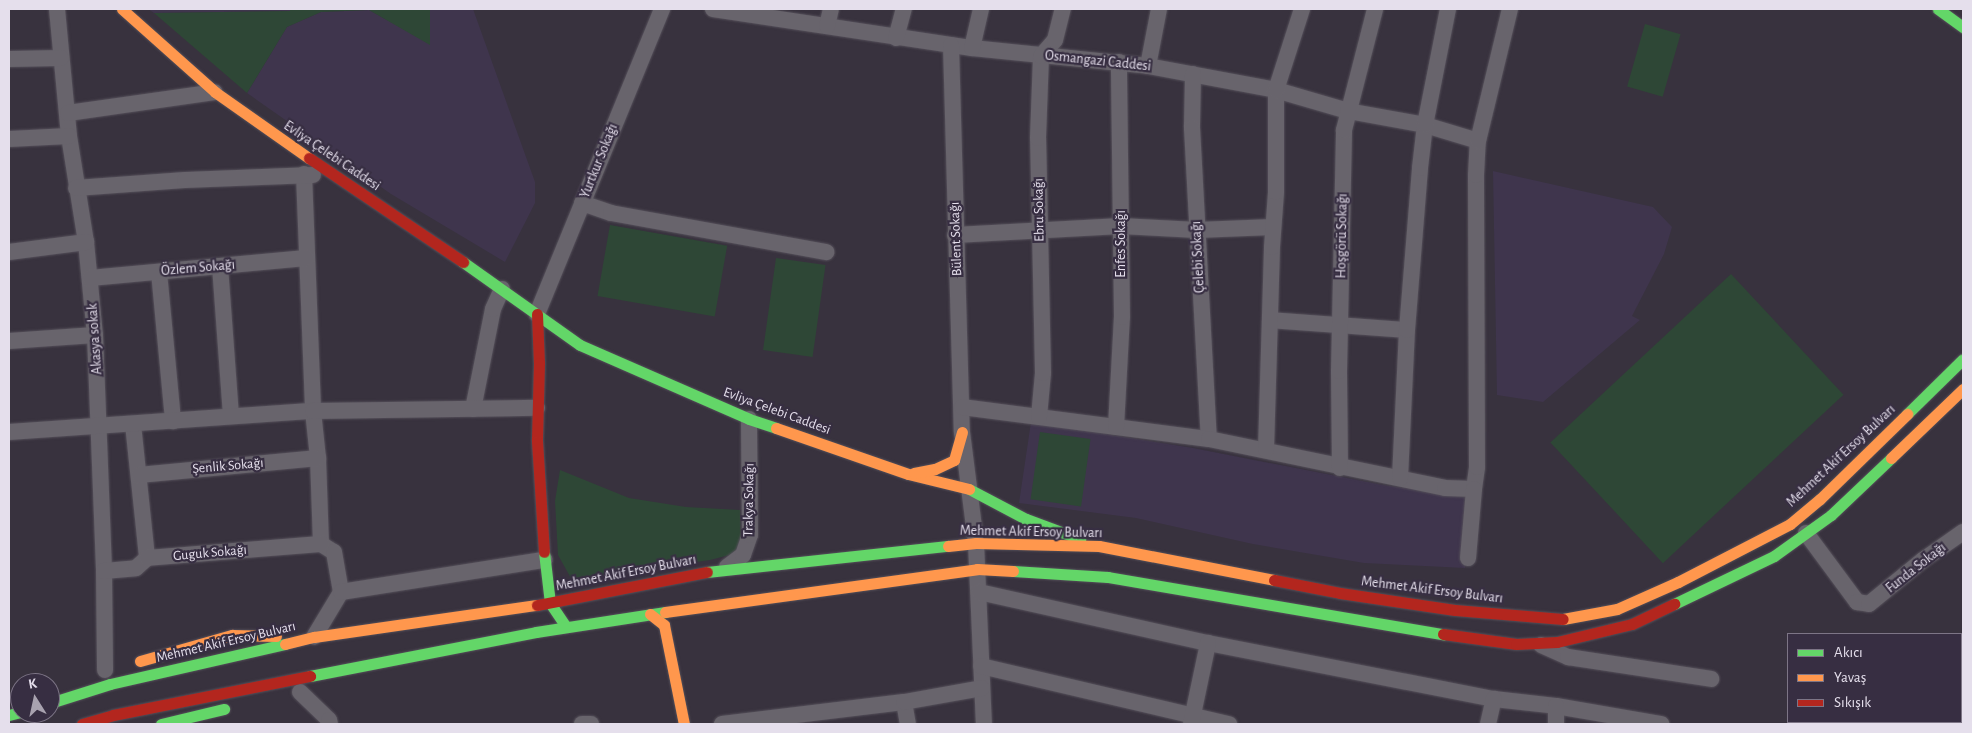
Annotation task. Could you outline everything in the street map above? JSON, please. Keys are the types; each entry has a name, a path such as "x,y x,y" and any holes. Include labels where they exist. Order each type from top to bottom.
{"main road":[{"name":"Evliya Çelebi Caddesi","path":"122,9 215,92 502,289 580,345 749,419 908,474 969,488 1026,519 1099,546"},
{"path":"1938,9 1963,27"},
{"path":"537,314 540,363 537,408 544,560 550,603 566,627"},
{"name":"Evliya Çelebi Caddesi","path":"564,346 580,345"},
{"path":"540,363 548,352"},
{"name":"Mehmet Akif Ersoy Bulvarı","path":"60,699 110,684 314,637 550,603 723,569 976,543 1099,546 1340,593 1455,610 1556,618 1592,615 1617,609 1678,582 1759,542 1790,524 1820,499 1963,359"},
{"path":"82,724 113,715 566,627 977,569 1108,577 1382,625 1516,644 1581,638 1632,624 1774,556 1831,515 1963,389"},
{"path":"908,474 935,469 954,460 962,432"},
{"path":"650,614 661,622 665,631 684,724"},
{"path":"132,663 232,635 314,637"},
{"path":"295,693 318,688 372,664"},
{"path":"161,724 235,707"}],"street":[{"name":"Akasya sokak","path":"56,9 69,136 86,242 95,335 104,571 105,670"},
{"name":"Yurtkur Sokağı","path":"537,314 662,9"},
{"name":"Osmangazi Caddesi","path":"713,9 759,11 826,26 972,48 1148,66 1276,90 1348,111 1425,125 1478,140"},
{"path":"826,26 831,9"},
{"path":"896,38 904,9"},
{"path":"972,48 981,9"},
{"path":"1041,56 1055,40 1063,9"},
{"path":"1148,66 1159,9"},
{"path":"1266,450 1273,227 1276,192 1276,90 1302,9"},
{"name":"Hoşgörü Sokağı","path":"1340,468 1340,325 1344,130 1376,9"},
{"path":"1400,478 1407,330 1425,125 1448,9"},
{"path":"1468,558 1477,467 1476,175 1478,140 1510,9"},
{"name":"Bülent Sokağı","path":"951,45 962,432 976,543 984,724"},
{"name":"Ebru Sokağı","path":"1039,417 1042,373 1038,138 1041,56"},
{"path":"9,59 61,58"},
{"name":"Enfes Sokağı","path":"1116,426 1122,317 1119,62"},
{"name":"Çelebi Sokağı","path":"1193,74 1192,128 1208,439"},
{"path":"68,112 215,92"},
{"path":"9,138 69,136"},
{"path":"304,174 306,258 313,410 318,458 321,544 334,552 341,592 314,637"},
{"path":"76,188 304,174 337,177"},
{"path":"582,203 611,213 826,252"},
{"path":"956,235 1121,226 1197,230 1273,227"},
{"path":"9,252 86,242"},
{"name":"Özlem Sokağı","path":"90,278 306,258"},
{"path":"220,266 231,416"},
{"path":"159,272 173,421"},
{"path":"473,408 493,309 502,289"},
{"path":"1270,320 1407,330"},
{"path":"9,341 95,335"},
{"path":"962,407 1208,439 1266,450 1340,468 1445,488 1474,489"},
{"path":"9,432 313,410 537,408"},
{"name":"Trakya Sokağı","path":"723,569 743,555 749,542 749,419"},
{"path":"133,424 146,558"},
{"name":"Şenlik Sokağı","path":"139,475 318,458"},
{"name":"Funda Sokağı","path":"1806,534 1858,602 1869,604 1923,560 1963,532"},
{"name":"Guguk Sokağı","path":"104,571 136,568 146,558 321,544"},
{"path":"341,592 544,560"},
{"path":"978,592 1208,643 1494,699 1556,706 1661,724"},
{"path":"1192,720 1208,643"},
{"path":"1537,643 1568,657 1711,679"},
{"path":"981,666 1192,720 1229,724"},
{"path":"722,724 904,702 982,688"},
{"path":"295,693 329,720 330,724"},
{"path":"1488,724 1494,699"},
{"path":"904,702 908,724"},
{"path":"1556,706 1556,724"},
{"path":"582,724 591,724"}],"shaded area":[{"path":"148,9 290,9 291,11 154,13"},
{"path":"430,9 473,9 535,182 535,203 505,262 391,194 247,93 287,27 321,12 369,10 430,44"},
{"path":"1493,171 1653,207 1672,227 1664,254 1632,316 1640,320 1543,402 1497,395"},
{"path":"1031,422 1193,448 1383,485 1467,497 1465,568 1364,563 1253,544 1136,518 1019,503"}],"green space":[{"path":"290,9 430,9 430,45 369,10 321,12 287,27 247,93 154,13 290,11"},
{"path":"1645,24 1681,34 1663,97 1627,86"},
{"path":"610,225 727,246 715,317 597,296"},
{"path":"776,258 826,265 813,357 763,350"},
{"path":"1731,274 1844,395 1663,563 1550,442"},
{"path":"1040,432 1091,439 1081,506 1031,499"},
{"path":"560,470 629,498 686,507 740,510 741,552 710,560 572,580 558,555 555,501"}],"traffic: fast":[{"path":"1938,9 1963,27"},
{"path":"463,262 580,345 749,419 776,428"},
{"path":"1907,414 1963,359"},
{"path":"1674,604 1774,556 1831,515 1891,458"},
{"path":"969,489 1026,519 1080,539"},
{"path":"707,572 948,546"},
{"path":"544,552 550,603 566,627"},
{"path":"1013,571 1108,577 1443,634"},
{"path":"310,676 536,632 665,612"},
{"path":"60,700 110,684 285,644"},
{"path":"161,724 224,709"}],"traffic: slow":[{"path":"122,9 215,92 309,158"},
{"path":"1891,458 1963,389"},
{"path":"1563,619 1617,609 1678,582 1790,524 1820,499 1907,414"},
{"path":"776,428 908,474 969,489"},
{"path":"914,473 935,469 954,460 962,432"},
{"path":"948,546 976,543 1099,546 1274,580"},
{"path":"665,612 977,569 1013,571"},
{"path":"285,644 314,637 537,605"},
{"path":"650,614 664,625 684,724"},
{"path":"140,661 232,635 276,636"}],"traffic: jam":[{"path":"309,158 463,262"},
{"path":"537,314 539,363 537,441 544,552"},
{"path":"537,605 707,572"},
{"path":"1274,580 1340,593 1455,610 1563,619"},
{"path":"1443,634 1516,644 1557,642 1632,624 1674,604"},
{"path":"82,724 113,715 310,676"}]}
